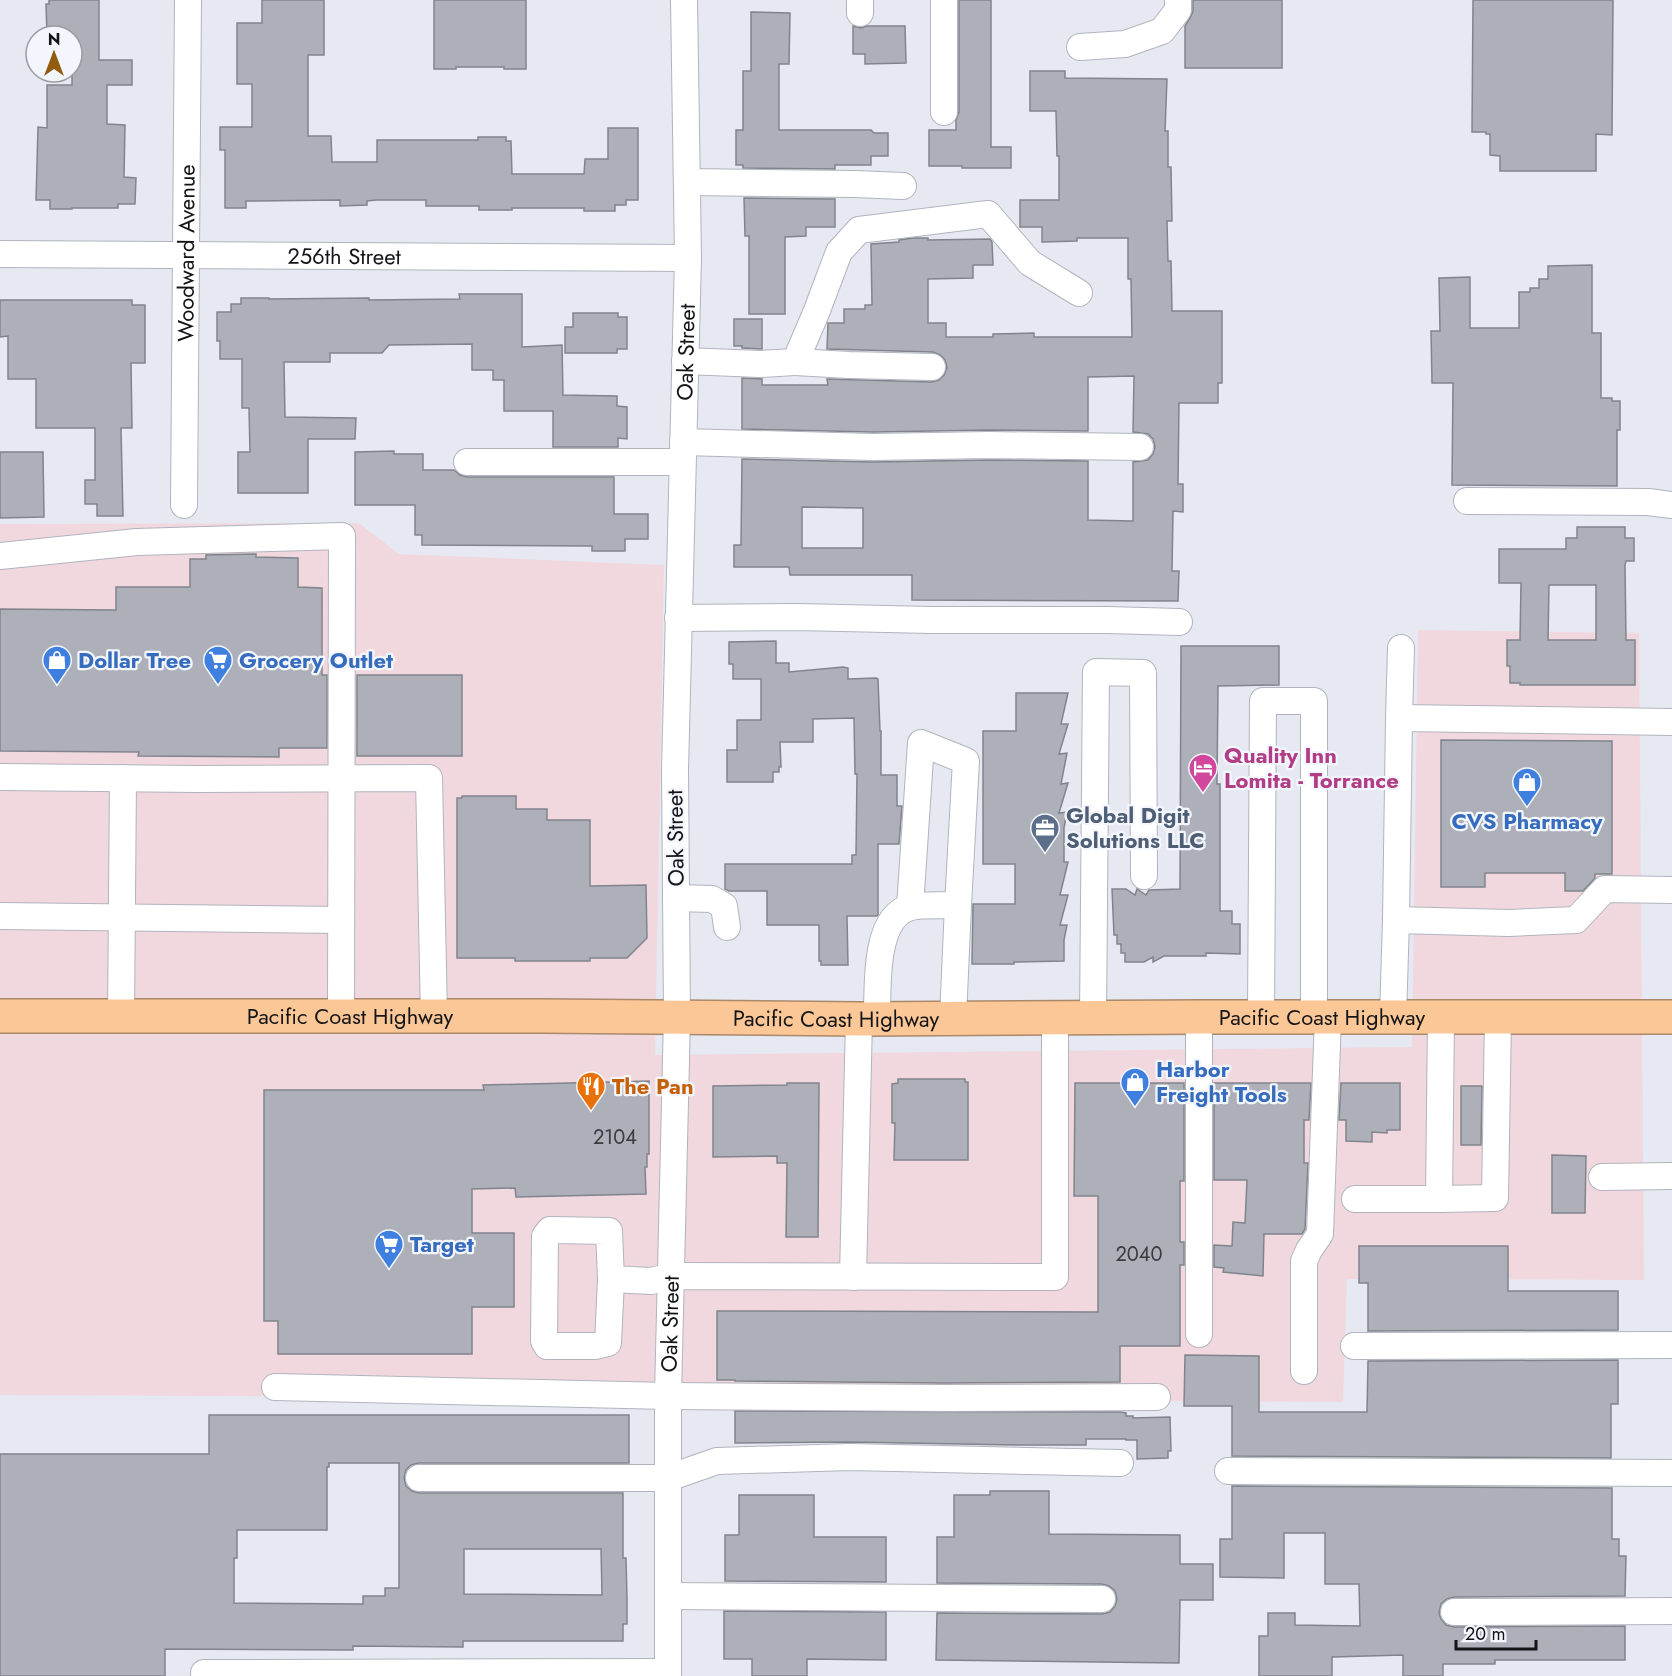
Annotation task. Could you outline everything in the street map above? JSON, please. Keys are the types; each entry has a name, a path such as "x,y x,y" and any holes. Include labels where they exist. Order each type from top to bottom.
{"highway":[{"name":"Pacific Coast Highway","path":"0,1017 868,1019 1672,1017"}],"street":[{"name":"Woodward Avenue","path":"184,505 188,0"},
{"name":"Oak Street","path":"668,1674 668,1396 677,1017 675,770 688,258 684,0"},
{"path":"944,0 944,112"},
{"path":"1080,47 1125,44 1162,31 1178,10 1178,0"},
{"path":"687,182 903,186"},
{"path":"795,362 839,252 859,231 988,214 1030,263 1079,293"},
{"name":"256th Street","path":"0,254 688,258"},
{"path":"685,361 932,367"},
{"path":"467,462 683,452 873,447 989,445 1140,447"},
{"path":"1467,501 1648,502 1672,505"},
{"path":"0,556 137,542 342,536 341,1017"},
{"path":"678,618 797,617 1179,622"},
{"path":"1393,1017 1401,648"},
{"path":"1093,1017 1096,672 1143,673 1144,876"},
{"path":"1261,1017 1263,701 1314,701 1321,1017 1320,1234 1304,1261 1304,1371"},
{"path":"1399,718 1672,722"},
{"path":"910,907 921,743 966,760 953,1018"},
{"path":"0,777 429,778 434,1017"},
{"path":"121,1017 123,778"},
{"path":"1396,920 1509,923 1576,920 1605,889 1672,890"},
{"path":"676,898 712,899 724,906 727,927"},
{"path":"854,1277 868,1019 880,953 895,916 910,907 958,905"},
{"path":"0,916 341,920"},
{"path":"1198,1017 1198,1334"},
{"path":"1439,1199 1441,1017"},
{"path":"611,1279 651,1281 672,1276 1055,1277 1055,1018"},
{"path":"1355,1199 1495,1198 1498,1018"},
{"path":"1602,1177 1672,1176"},
{"path":"550,1230 609,1231 611,1279 608,1343 596,1346 547,1346 544,1341 545,1236 550,1230"},
{"path":"1354,1346 1672,1345"},
{"path":"275,1387 668,1396 1157,1397"},
{"path":"419,1478 668,1478 717,1461 850,1457 1120,1463"},
{"path":"1228,1471 1672,1473"},
{"path":"668,1596 1102,1599"},
{"path":"1454,1612 1672,1611"},
{"path":"204,1673 668,1674"}],"shaded area":[{"path":"359,523 399,554 664,565 655,1055 1412,1047 1418,630 1639,633 1644,1280 1347,1279 1343,1402 0,1395 0,524"}],"building":[{"path":"49,0 99,0 99,60 132,60 132,85 107,85 107,124 125,125 124,177 136,178 135,204 118,204 118,208 50,209 50,200 36,200 38,127 47,128 47,85 84,84 84,24 47,24 46,4 49,4"},
{"path":"262,0 324,0 324,55 308,55 308,136 331,136 332,162 377,162 377,140 478,140 478,137 506,137 506,141 511,141 512,174 584,174 585,159 608,159 608,128 638,128 638,200 626,200 626,205 615,205 615,211 584,211 584,208 479,210 479,206 426,206 426,200 376,200 367,201 367,205 340,206 340,200 246,201 246,208 225,208 225,150 220,150 220,127 252,127 252,84 237,84 237,23 262,23"},
{"path":"434,0 526,0 526,69 456,67 456,69 434,69"},
{"path":"959,0 991,0 991,147 1011,147 1011,168 929,166 929,130 956,130 959,112"},
{"path":"1193,0 1282,0 1282,68 1185,68 1185,26 1193,11"},
{"path":"1473,0 1613,0 1612,135 1596,134 1596,171 1500,171 1500,156 1490,155 1490,134 1472,132"},
{"path":"751,12 790,13 789,64 779,64 779,130 871,130 874,133 888,133 888,156 871,156 871,165 835,165 835,169 743,168 743,165 736,165 736,130 743,130 743,71 751,71"},
{"path":"853,26 861,28 905,26 906,63 865,64 865,54 853,54"},
{"path":"1030,71 1065,71 1065,78 1167,79 1165,131 1168,131 1168,167 1171,167 1172,221 1167,221 1172,311 1222,311 1222,383 1218,383 1218,403 1179,403 1178,484 1183,484 1183,512 1173,511 1172,571 1179,571 1178,601 912,600 912,575 790,575 789,567 734,567 734,545 741,545 742,459 873,462 1088,461 1088,520 1133,521 1133,462 1148,460 1155,447 1153,439 1148,434 1133,432 1134,376 1088,377 1088,431 873,432 742,429 742,378 762,379 762,385 828,385 827,379 932,382 944,375 947,368 945,360 933,352 827,349 828,323 844,323 844,309 865,309 865,305 872,305 871,244 899,242 899,240 913,238 928,238 928,240 990,239 993,265 973,265 973,278 928,279 928,323 946,323 946,337 993,337 993,334 1034,333 1034,337 1132,337 1128,238 1077,238 1077,241 1042,242 1042,227 1020,227 1020,200 1059,200 1056,111 1030,111","holes":["802,507 863,508 863,548 802,548"]},
{"path":"744,198 835,199 835,227 806,227 806,236 785,237 785,314 749,314 749,236 745,236"},
{"path":"1592,265 1592,333 1601,333 1601,398 1620,401 1620,430 1617,430 1617,486 1452,485 1453,383 1432,383 1431,331 1440,331 1439,278 1470,277 1470,328 1519,328 1519,292 1530,292 1530,288 1539,288 1539,279 1548,279 1548,266"},
{"path":"459,294 522,294 522,347 562,345 563,395 617,396 617,406 627,407 627,439 618,438 618,447 553,447 553,411 504,411 504,380 493,380 493,370 472,370 472,344 389,345 382,353 330,353 330,362 284,362 285,417 356,418 355,439 308,439 308,493 238,493 238,452 250,452 249,408 242,408 242,359 220,359 220,341 217,341 217,312 231,312 231,304 241,304 241,298 460,299"},
{"path":"0,300 132,300 132,305 145,305 145,363 131,363 132,428 121,428 123,516 97,516 97,504 85,504 85,480 95,480 95,428 36,428 36,379 8,379 8,336 0,337"},
{"path":"573,313 618,313 618,317 627,317 627,349 617,349 617,353 565,353 565,327 573,327"},
{"path":"734,319 762,319 762,349 734,346"},
{"path":"394,451 394,454 423,454 423,470 454,470 467,477 614,477 614,514 648,514 648,539 625,539 625,551 592,551 592,546 422,545 422,535 415,535 415,505 355,505 355,452"},
{"path":"0,452 43,452 44,517 0,518"},
{"path":"1577,527 1625,527 1625,538 1634,538 1634,561 1626,561 1625,565 1626,640 1635,640 1635,685 1520,685 1520,683 1510,683 1510,666 1507,666 1507,640 1520,640 1521,583 1499,583 1499,549 1566,549 1566,538 1577,538","holes":["1549,585 1596,585 1596,640 1548,640"]},
{"name":"Grocery Outlet","path":"256,554 256,557 298,558 298,587 322,588 322,675 327,675 327,748 279,748 279,757 138,756 139,752 0,751 0,609 116,610 116,587 190,587 190,559 206,559 206,555"},
{"path":"776,641 776,663 789,663 789,672 843,667 848,668 848,679 878,679 881,775 897,775 897,806 902,806 899,844 878,844 878,915 847,916 848,965 821,965 819,925 767,925 767,891 729,891 725,889 725,864 852,864 852,855 856,855 857,774 855,774 854,718 813,719 813,742 780,742 781,767 779,767 779,772 773,772 773,782 727,782 727,750 737,750 737,720 761,720 761,679 733,679 733,664 729,664 729,642"},
{"name":"Quality Inn Lomita - Torrance","path":"1181,646 1279,646 1279,685 1218,686 1217,784 1220,784 1220,911 1232,911 1232,924 1240,924 1240,954 1206,953 1206,956 1164,956 1153,962 1153,957 1144,962 1125,962 1125,953 1121,953 1121,944 1117,944 1117,935 1114,935 1112,889 1126,889 1135,895 1137,889 1146,895 1149,890 1180,889"},
{"path":"357,675 462,675 462,756 357,756"},
{"path":"1016,693 1068,693 1061,724 1068,724 1059,754 1067,753 1061,784 1068,783 1059,813 1067,812 1064,828 1064,862 1068,862 1060,895 1068,895 1060,925 1067,925 1064,961 972,964 973,904 1015,904 1015,864 983,864 983,731 1016,731"},
{"name":"CVS Pharmacy","path":"1441,740 1612,741 1612,874 1595,874 1595,878 1583,891 1565,891 1565,873 1485,873 1485,887 1441,887"},
{"path":"462,796 516,796 516,809 547,809 547,820 590,820 590,886 646,885 647,938 627,958 590,958 590,961 515,961 515,958 457,958 457,798 462,798"},
{"path":"898,1079 965,1079 965,1082 968,1082 968,1160 894,1160 895,1123 892,1123 892,1084 898,1083"},
{"name":"Target","path":"649,1081 649,1154 647,1154 647,1167 645,1167 646,1194 516,1197 515,1188 472,1189 472,1233 514,1233 514,1307 472,1307 472,1354 278,1354 278,1321 264,1321 264,1090 484,1090 483,1085"},
{"path":"787,1083 819,1083 818,1237 786,1237 787,1163 777,1163 777,1156 713,1157 713,1086 787,1085"},
{"path":"1075,1083 1184,1083 1184,1181 1180,1181 1180,1242 1184,1242 1184,1265 1180,1265 1180,1346 1120,1346 1120,1382 943,1383 717,1380 717,1311 1098,1312 1098,1196 1074,1196"},
{"path":"1214,1083 1311,1083 1309,1120 1304,1120 1304,1163 1308,1163 1305,1229 1302,1234 1264,1234 1263,1276 1223,1272 1224,1268 1214,1267 1214,1245 1232,1246 1233,1222 1245,1223 1247,1180 1214,1180"},
{"path":"1341,1083 1400,1083 1400,1130 1387,1130 1387,1133 1372,1132 1372,1142 1346,1141 1346,1120 1339,1120"},
{"path":"1461,1086 1482,1086 1481,1145 1461,1145"},
{"path":"1552,1155 1586,1156 1585,1213 1552,1213"},
{"path":"1359,1246 1508,1246 1508,1291 1618,1291 1618,1330 1368,1331 1368,1283 1359,1283"},
{"path":"1185,1355 1259,1356 1259,1412 1367,1412 1368,1361 1618,1360 1618,1404 1611,1404 1611,1458 1232,1456 1232,1406 1184,1406"},
{"path":"735,1411 1120,1412 1126,1413 1126,1416 1133,1416 1133,1418 1170,1417 1171,1451 1168,1451 1168,1458 1137,1459 1137,1440 1126,1439 1086,1439 1086,1445 735,1443"},
{"path":"209,1415 629,1415 629,1463 419,1463 411,1465 404,1477 406,1486 419,1493 623,1493 623,1558 626,1558 627,1624 623,1624 623,1641 463,1641 463,1647 353,1646 353,1650 165,1649 165,1676 0,1676 0,1454 209,1454","holes":["329,1463 399,1463 399,1588 385,1588 385,1596 363,1596 363,1604 234,1603 234,1558 237,1558 237,1530 327,1530 327,1467","464,1549 601,1549 602,1595 464,1594"]},
{"path":"1232,1486 1612,1488 1612,1539 1619,1539 1619,1556 1626,1556 1625,1596 1454,1597 1441,1604 1439,1613 1446,1625 1454,1627 1625,1626 1625,1660 1495,1660 1495,1664 1443,1664 1443,1676 1403,1676 1403,1655 1332,1657 1332,1676 1259,1676 1259,1636 1268,1636 1268,1613 1295,1613 1295,1625 1360,1626 1359,1584 1325,1584 1325,1533 1284,1533 1284,1578 1220,1577 1220,1539 1232,1539"},
{"path":"990,1491 1049,1491 1049,1534 1180,1535 1180,1564 1213,1564 1213,1600 1180,1600 1179,1663 936,1660 937,1613 1102,1614 1110,1612 1115,1606 1117,1599 1115,1591 1102,1584 937,1583 937,1537 954,1537 954,1495 990,1495"},
{"path":"739,1495 814,1495 814,1537 886,1537 886,1582 725,1581 725,1535 739,1535"},
{"path":"724,1611 886,1612 886,1660 807,1659 807,1676 752,1676 752,1659 724,1659"}],"place":[{"name":"Dollar Tree","path":"57,686"},
{"name":"Grocery Outlet","path":"218,686"},
{"name":"Quality Inn Lomita - Torrance","path":"1203,794"},
{"name":"CVS Pharmacy","path":"1527,808"},
{"name":"Global Digit Solutions LLC","path":"1045,854"},
{"name":"Harbor Freight Tools","path":"1135,1108"},
{"name":"The Pan","path":"591,1112"},
{"name":"Target","path":"389,1270"}]}
